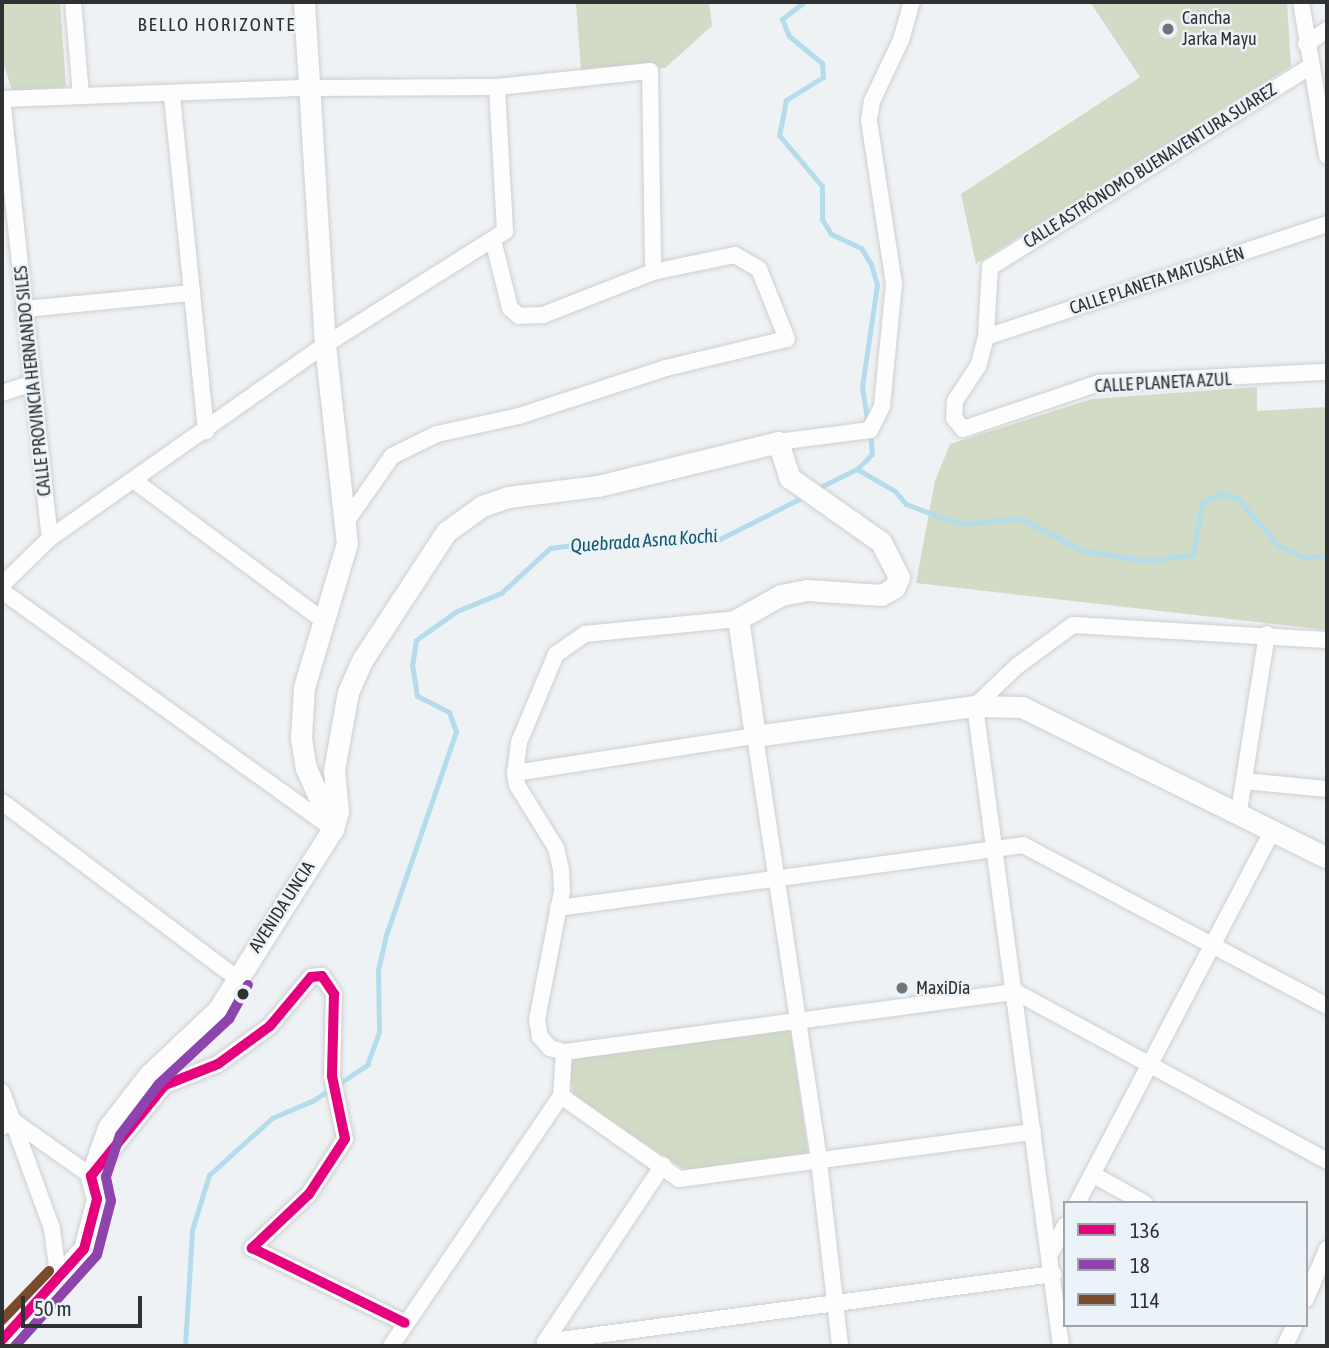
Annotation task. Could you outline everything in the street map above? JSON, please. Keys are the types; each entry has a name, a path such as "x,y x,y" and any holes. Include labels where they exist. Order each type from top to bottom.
{"street":[{"path":"74,2 81,95"},
{"path":"304,2 306,88 325,345 346,522 346,543 304,687 301,738 306,768 333,829"},
{"path":"912,2 901,40 872,100 869,120 894,284 881,406 870,430 778,442 790,478 819,502 881,541 897,568 894,587 881,595 807,590 781,595 738,619 585,634 555,654 519,742 515,773 517,785 556,848 562,891 537,1020 540,1037 550,1048 564,1052 1016,992 1327,1161"},
{"path":"1301,2 1327,156"},
{"path":"1307,44 1327,30"},
{"name":"CALLE ASTRÓNOMO BUENAVENTURA SUAREZ","path":"986,337 990,267 1311,66"},
{"path":"2,98 172,96 306,88 497,88 649,71 653,272"},
{"path":"2,584 50,538 136,482 325,345 505,231 497,88"},
{"path":"172,96 206,431"},
{"name":"CALLE PROVINCIA HERNANDO SILES","path":"2,98 8,205 25,309 50,538"},
{"name":"CALLE PLANETA MATUSALÉN","path":"986,337 1327,225"},
{"path":"346,522 392,456 437,433 519,416 666,368 787,339 759,269 748,259 735,255 653,272 543,315 519,316 510,308 493,240"},
{"path":"25,309 192,293"},
{"name":"CALLE PLANETA AZUL","path":"986,337 978,366 955,401 954,418 963,429 1099,383 1327,372"},
{"path":"2,393 33,383"},
{"name":"AVENIDA UNCIA","path":"2,1340 58,1281 84,1249 94,1221 97,1199 91,1176 108,1128 149,1075 218,1010 333,829 338,812 334,769 340,720 363,659 446,532 462,518 508,497 598,486 778,442"},
{"path":"136,482 324,621"},
{"path":"2,591 333,829"},
{"path":"738,619 819,1161 833,1303 840,1346"},
{"path":"975,706 1017,666 1073,625 1267,634 1327,640"},
{"path":"1239,811 1267,634"},
{"path":"515,773 975,706 1021,708 1239,811 1327,858"},
{"path":"975,706 997,849 1061,1346"},
{"path":"1244,780 1327,789"},
{"path":"2,802 236,978"},
{"path":"1078,1201 1273,829"},
{"path":"558,908 1023,845 1327,1006"},
{"path":"7,1123 91,1176 165,1085 218,1064 270,1026 311,977 322,976 334,994 332,1076 335,1107 345,1139 309,1194 252,1248 405,1323"},
{"path":"391,1346 561,1096 564,1052"},
{"path":"2,1092 7,1123 52,1229 58,1281"},
{"path":"561,1096 663,1165 679,1179 1033,1132"},
{"path":"544,1344 663,1165"},
{"path":"1092,1174 1139,1201"},
{"path":"1050,1254 1063,1230"},
{"path":"1308,1292 1327,1249"},
{"path":"544,1344 1052,1274"},
{"path":"1284,1346 1294,1327"}],"green space":[{"path":"2,2 60,2 66,87 12,91 2,59"},
{"path":"576,2 709,2 712,26 665,68 581,71"},
{"path":"1090,2 1287,2 1291,66 976,264 961,194 1140,77"},
{"path":"1257,387 1257,411 1327,407 1327,630 916,583 935,481 950,444 1092,399"},
{"path":"790,1026 808,1153 685,1170 573,1096 568,1057"}],"waterway":[{"name":"Quebrada Asna Kochi","path":"804,2 782,19 789,36 822,63 823,77 786,100 779,135 822,186 822,219 831,234 861,248 871,264 877,285 862,387 868,423"},
{"name":"Quebrada Asna Kochi","path":"816,489 857,469 872,454 870,433"},
{"path":"857,469 895,491 906,504 940,517 964,524 1020,518 1084,551 1149,561 1193,554 1202,503 1220,493 1238,499 1279,546 1304,557 1327,556"},
{"name":"Quebrada Asna Kochi","path":"185,1346 192,1230 209,1175 272,1118 314,1100 367,1065 379,1032 378,970 387,932 456,732 449,712 417,696 412,666 416,640 457,611 501,593 550,548 618,539 650,545 718,540 805,496"}],"transit line":[{"name":"136","path":"91,1176 165,1085 218,1064 270,1026 311,977 322,976 334,994 332,1076 345,1139 309,1194 252,1248"},
{"name":"18","path":"15,1346 97,1255 111,1201 106,1177 120,1135 159,1084 229,1019 248,985"},
{"name":"136","path":"2,1340 84,1249 97,1199 91,1176"},
{"name":"136","path":"252,1248 405,1323"},
{"name":"114","path":"2,1320 49,1271"}],"place":[{"name":"Cancha Jarka Mayu","path":"1168,29"},
{"name":"MaxiDía","path":"902,988"}],"district":[{"name":"BELLO HORIZONTE","path":"217,25"}]}
